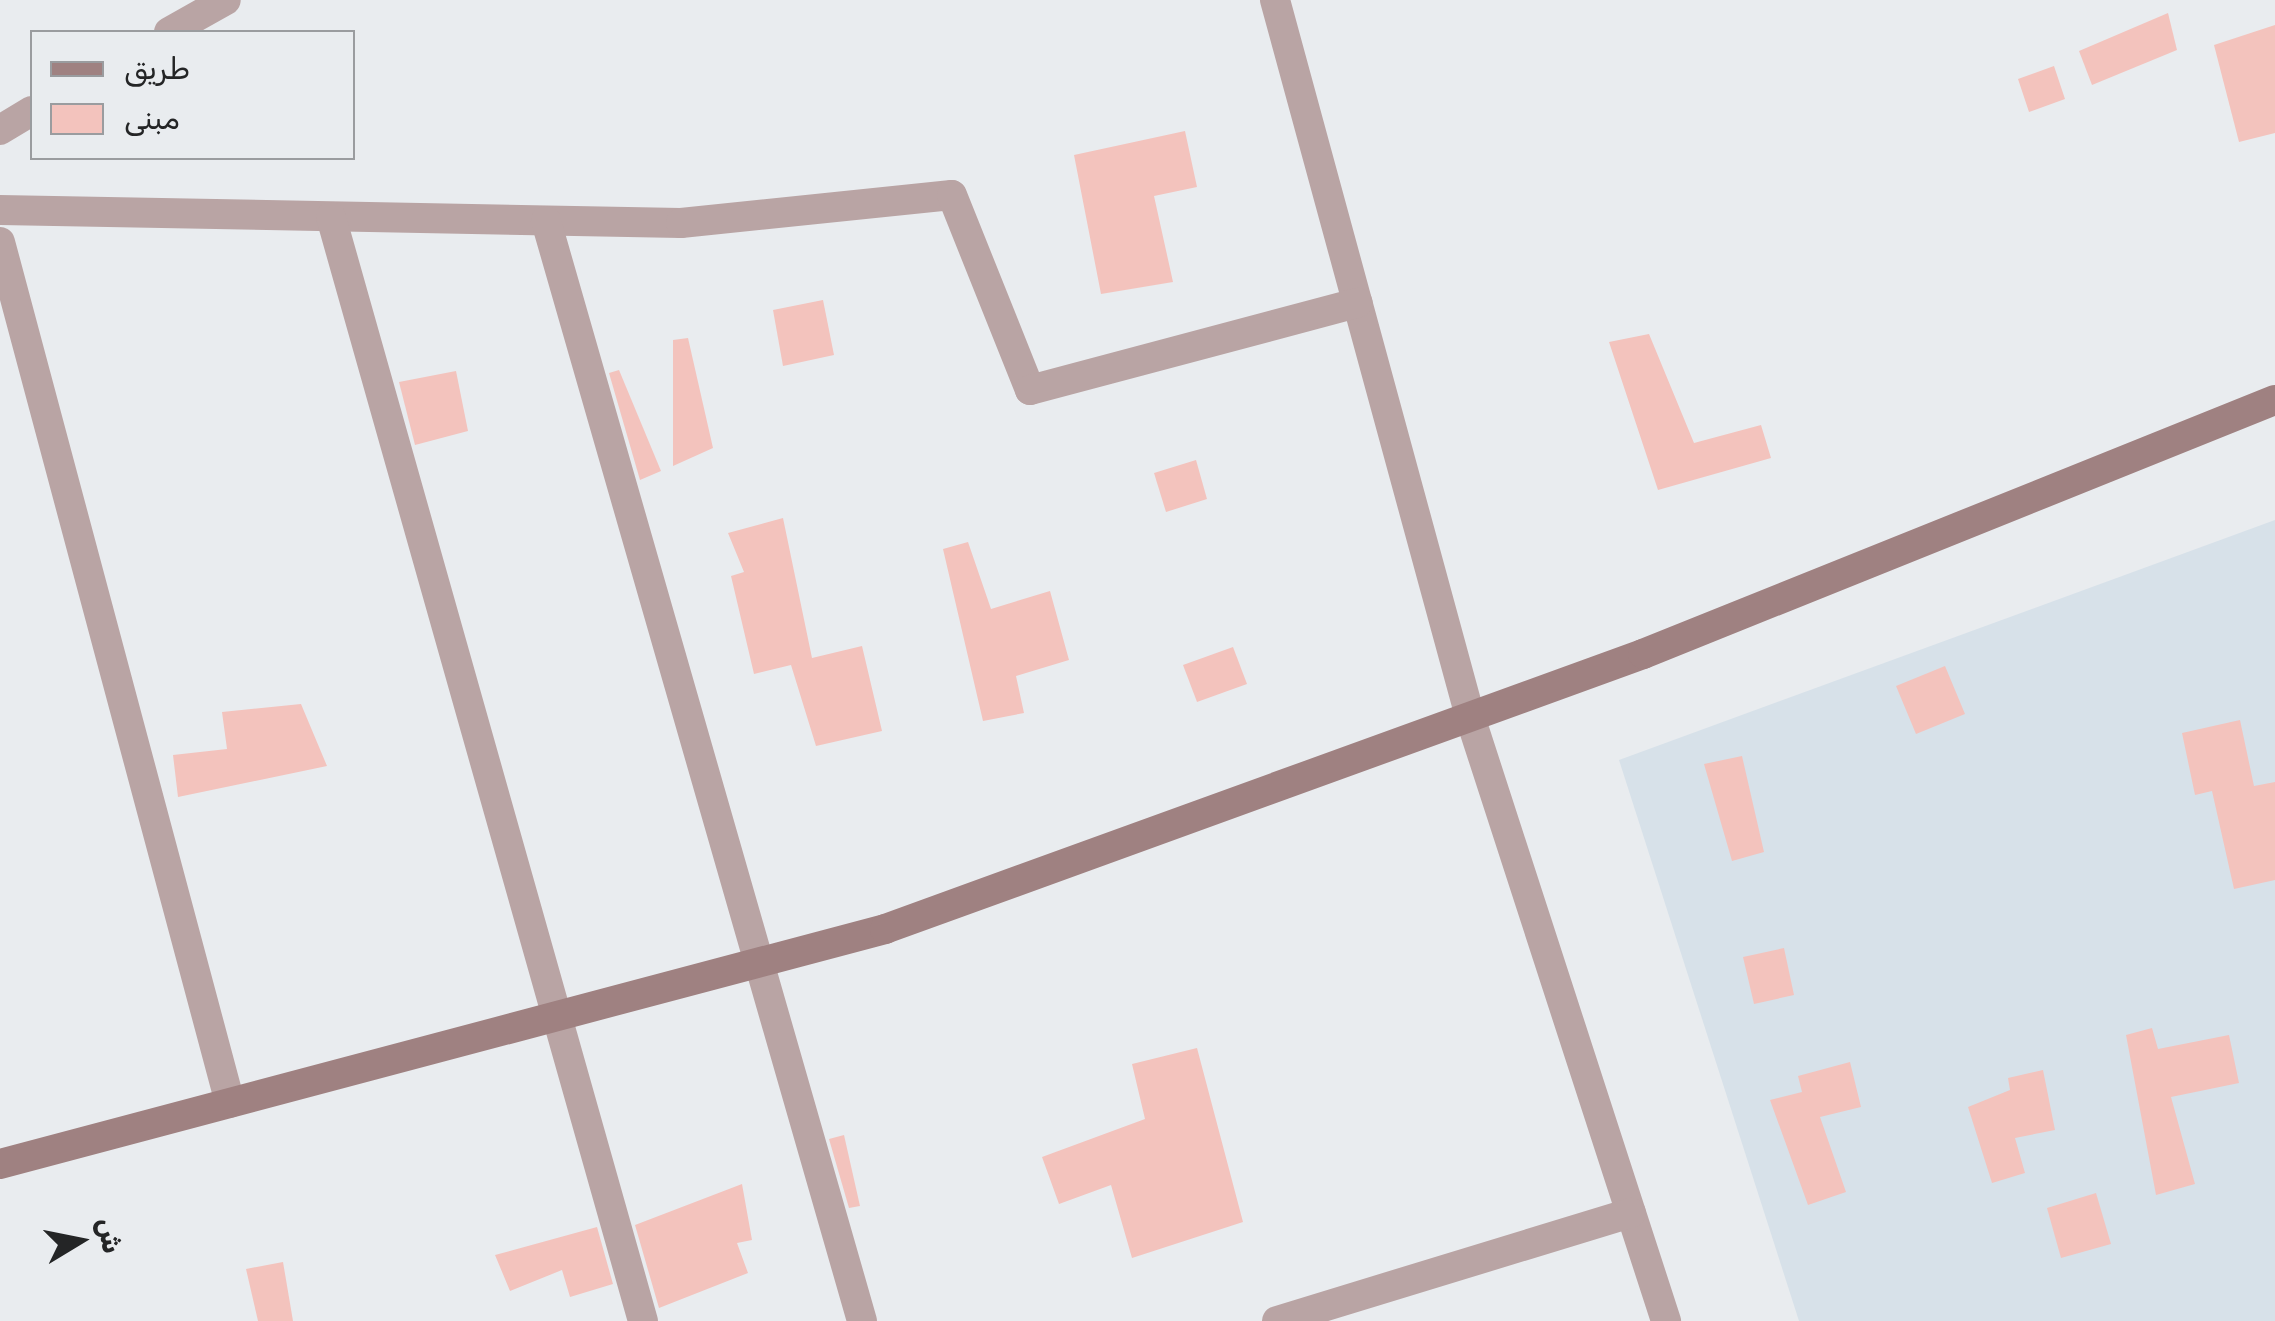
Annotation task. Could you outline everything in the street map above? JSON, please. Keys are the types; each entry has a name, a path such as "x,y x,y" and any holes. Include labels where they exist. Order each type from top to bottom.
{"street":[{"path":"174,30 226,0"},
{"path":"1275,0 1471,720 1666,1321"},
{"path":"0,130 30,113"},
{"path":"0,210 680,223 952,196 1030,390 1358,303"},
{"path":"332,217 642,1321"},
{"path":"546,220 862,1321"},
{"path":"0,242 230,1103"},
{"path":"0,1164 885,929 1471,720 2275,400"},
{"path":"1277,1321 1631,1213"}],"shaded area":[{"path":"2275,520 2275,1321 1799,1321 1619,760"}],"building":[{"path":"2168,13 2177,50 2092,85 2079,51"},
{"path":"2275,25 2275,133 2239,142 2214,45"},
{"path":"2054,66 2065,99 2029,112 2018,79"},
{"path":"1185,131 1197,187 1154,196 1173,282 1101,294 1074,155"},
{"path":"823,300 834,355 783,366 773,310"},
{"path":"1649,334 1694,443 1761,425 1771,458 1658,490 1609,342"},
{"path":"688,338 713,448 673,466 673,340"},
{"path":"619,370 661,471 640,480 609,373"},
{"path":"456,371 468,431 415,445 399,382"},
{"path":"1196,460 1207,499 1166,512 1154,473"},
{"path":"783,518 812,658 862,646 882,731 816,746 791,665 754,674 731,576 744,572 728,533"},
{"path":"968,542 991,609 1050,591 1069,660 1016,676 1024,713 983,721 943,549"},
{"path":"1233,647 1247,684 1197,702 1183,665"},
{"path":"1945,666 1965,714 1916,734 1896,686"},
{"path":"301,704 327,766 178,797 173,755 227,749 222,712"},
{"path":"2240,720 2254,786 2275,782 2275,880 2234,889 2212,791 2195,795 2182,733"},
{"path":"1742,756 1764,852 1732,861 1704,764"},
{"path":"1784,948 1794,995 1754,1004 1743,957"},
{"path":"2152,1028 2158,1049 2229,1035 2239,1083 2171,1097 2195,1184 2156,1195 2126,1035"},
{"path":"1197,1048 1243,1222 1132,1258 1111,1185 1059,1204 1042,1157 1145,1119 1132,1064"},
{"path":"1850,1062 1861,1107 1820,1117 1846,1192 1808,1205 1770,1100 1802,1092 1798,1076"},
{"path":"2043,1070 2055,1130 2015,1138 2025,1173 1992,1183 1968,1107 2010,1090 2008,1078"},
{"path":"844,1135 860,1206 849,1208 829,1139"},
{"path":"742,1184 752,1240 737,1243 748,1273 659,1308 635,1225"},
{"path":"2096,1193 2111,1244 2061,1258 2047,1208"},
{"path":"597,1227 613,1284 570,1297 562,1270 510,1291 495,1255"},
{"path":"283,1262 293,1321 258,1321 246,1269"}]}
